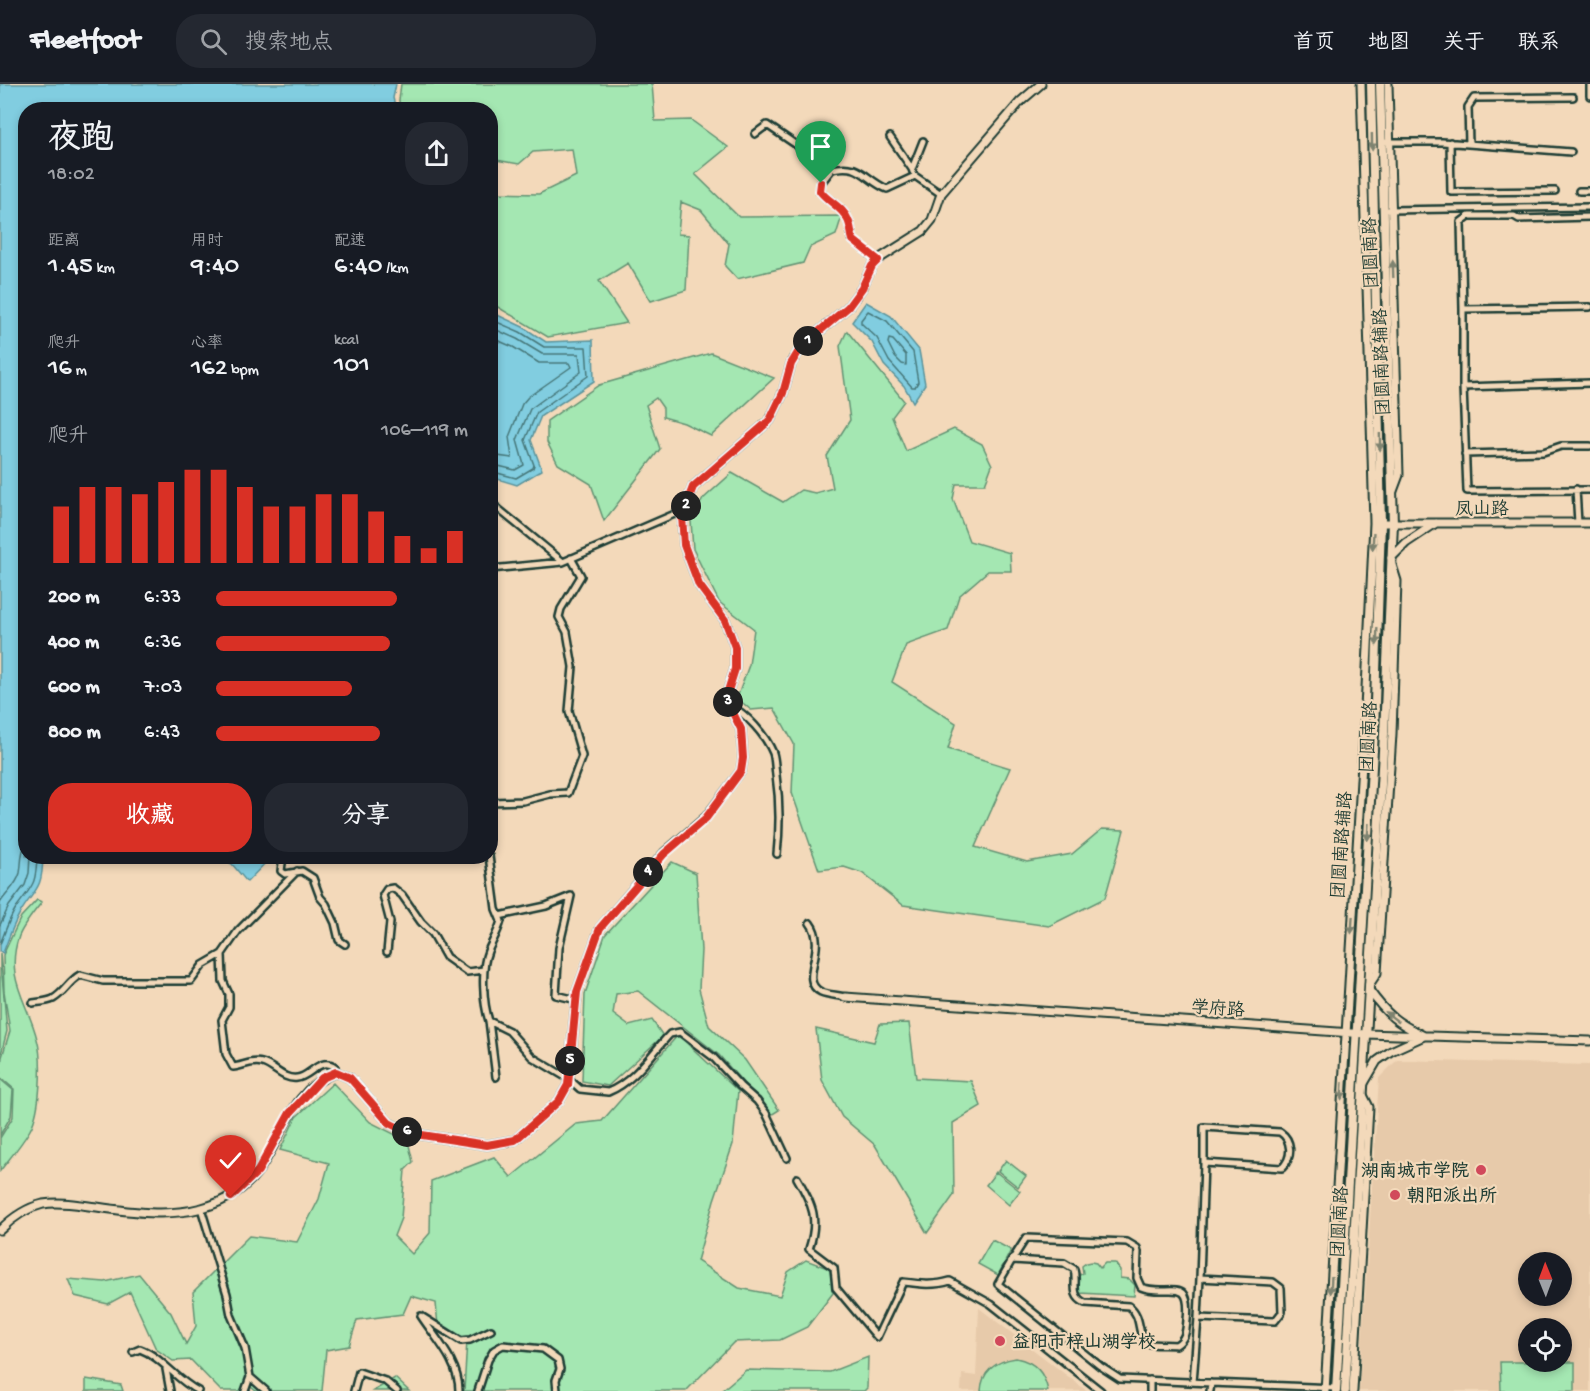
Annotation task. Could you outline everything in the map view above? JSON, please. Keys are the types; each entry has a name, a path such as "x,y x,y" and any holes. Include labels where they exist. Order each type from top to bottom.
{"main road":[{"name":"团圆南路","path":"1336,1390 1374,732 1377,523 1371,84"},
{"name":"团圆南路","path":"1345,1391 1384,734 1393,523 1386,142 1380,84"}],"street":[{"path":"0,1230 12,1218 42,1204 61,1202 149,1213 201,1208 231,1197 258,1171 290,1113 322,1078 336,1072 350,1078 389,1123 409,1133 487,1145 515,1140 559,1101 569,1079 577,992 600,928 664,854 706,818 741,771 743,758 741,729 729,705 727,694 735,669 735,647 725,620 699,585 684,545 682,516 693,487 770,420 783,393 791,364 802,346 848,307 862,288 872,266 878,260 923,231 932,220 941,194 1020,102 1041,84"},
{"name":"团圆南路辅路","path":"1325,1389 1377,523 1361,84"},
{"path":"1388,84 1386,142 1450,142 1571,152"},
{"path":"1590,84 1590,96"},
{"path":"1469,144 1468,107 1474,98 1573,98"},
{"path":"755,134 767,125 832,169"},
{"path":"890,137 915,176 941,194"},
{"path":"912,169 923,141"},
{"path":"1450,142 1451,192 1555,191"},
{"path":"878,260 853,240 849,220 842,210 824,197 820,191 821,183 832,169 845,166 860,170 887,189 915,176"},
{"path":"1579,191 1590,191"},
{"path":"1388,210 1590,207"},
{"path":"1590,217 1519,219 1514,216 1469,216 1461,222 1467,491 1590,490"},
{"path":"1463,309 1590,307"},
{"path":"1463,387 1590,383"},
{"path":"1465,454 1543,452 1561,446 1590,446"},
{"path":"1576,489 1578,523"},
{"path":"498,509 563,562"},
{"path":"498,568 563,562 684,510"},
{"name":"凤山路","path":"1377,523 1590,523"},
{"path":"1391,560 1406,543 1436,523"},
{"path":"498,802 523,801 550,794 568,793 582,756 569,711 573,667 567,632 559,617 561,609 581,576 571,558"},
{"path":"729,705 743,713 763,734 774,754 780,821 777,854"},
{"path":"282,864 281,871 285,874 302,871 313,878 320,897 327,904 339,940 345,944"},
{"path":"490,864 496,909 501,921 488,952 484,970 486,1011 496,1077"},
{"path":"33,1004 51,1001 72,979 80,975 103,981 191,981 203,965 222,954 238,931 297,872"},
{"path":"387,952 390,921 383,895 387,889 393,888 402,895 421,922 433,934 446,957 467,972 484,970"},
{"path":"499,916 546,906 571,896 559,948 556,995 576,1000"},
{"path":"810,923 817,937 817,952 810,980 813,986 823,993 844,997"},
{"path":"222,954 223,981 229,994 229,1007 222,1020 226,1054 233,1067 255,1061 291,1078 300,1078 320,1065 332,1064 336,1072"},
{"path":"1369,987 1384,1011 1403,1026 1424,1036"},
{"name":"学府路","path":"844,997 1366,1034 1590,1041"},
{"path":"489,1021 509,1031 532,1057 569,1079 580,1089 608,1092 633,1076 661,1047 670,1034 680,1032 713,1057 757,1101 766,1113 788,1158"},
{"path":"1353,1391 1369,1107 1362,1089 1377,1061 1391,1051 1424,1036"},
{"path":"1193,1382 1200,1278 1204,1127 1280,1132 1288,1137 1289,1159 1282,1168 1204,1163"},
{"path":"797,1178 805,1191 814,1216 815,1231 810,1249 834,1268 836,1288 878,1337 903,1282 923,1285 950,1281 991,1304 1101,1391"},
{"path":"201,1208 227,1294 231,1315 244,1348 250,1377 245,1391"},
{"path":"1012,1260 1069,1264 1075,1273 1074,1291 1079,1300 1085,1303 1129,1306 1138,1316 1141,1336 1149,1344 1176,1345 1184,1339 1189,1302 1183,1292 1141,1287 1137,1278 1138,1252 1132,1244 1127,1242 1026,1238 1012,1260 998,1284 1100,1366 1120,1379 1336,1390"},
{"path":"1198,1318 1275,1321 1282,1312 1283,1292 1279,1284 1273,1282 1200,1278"},
{"path":"459,1391 453,1362 421,1316 461,1341 470,1340 491,1330"},
{"path":"478,1391 488,1360 494,1350 503,1345 543,1349 558,1360 560,1369 556,1380 557,1391"},
{"path":"133,1352 140,1349 152,1354 186,1385 198,1391"},
{"path":"165,1367 170,1391"},
{"path":"354,1391 359,1372 385,1382 397,1391"},
{"path":"250,1377 266,1391"},
{"path":"1150,1380 1150,1391"},
{"path":"1210,1391 1211,1383"}],"shaded area":[{"name":"湖南城市学院","path":"1397,1060 1590,1065 1590,1391 1359,1391 1379,1078"},
{"name":"益阳市梓山湖学校","path":"979,1308 1087,1391 961,1391 962,1374 976,1376"}],"green space":[{"path":"401,84 652,84 655,121 691,120 728,147 695,174 739,217 842,216 836,235 810,247 803,263 737,279 725,266 729,244 701,210 681,202 678,234 689,235 686,290 651,301 628,263 599,281 627,323 548,337 498,307 498,193 539,194 576,176 572,149 533,152 519,164 498,160 498,102 399,102"},
{"path":"847,331 904,401 892,417 906,451 954,429 982,444 992,465 985,484 956,484 953,499 969,541 1010,553 1011,571 988,571 959,596 948,630 906,645 892,682 956,723 948,749 1010,768 975,847 1027,862 1072,854 1102,829 1124,830 1105,898 1049,926 903,905 862,873 844,867 819,870 792,793 794,744 774,708 751,710 737,698 749,665 754,629 719,602 693,549 691,521 703,499 732,473 783,502 801,490 815,493 833,488 827,456 850,420 840,346"},
{"path":"711,353 774,378 711,436 684,423 663,417 663,408 656,398 646,405 660,449 604,521 591,484 558,464 547,442 547,421 599,385"},
{"path":"672,862 696,873 701,950 699,989 709,1026 745,1060 779,1110 771,1115 719,1055 638,991 616,994 613,1014 629,1026 652,1020 663,1036 608,1086 582,1081 585,994 605,935"},
{"path":"37,900 42,902 19,936 14,965 19,990 39,1048 39,1098 30,1130 0,1171 0,1138 13,1117 14,1089 0,1077 2,1057 10,1031 4,991 3,955 21,917"},
{"path":"0,953 7,1031 0,1058"},
{"path":"909,1023 916,1078 971,1081 981,1106 953,1123 954,1195 927,1233 875,1145 842,1117 822,1080 816,1029 874,1042 880,1024"},
{"path":"678,1035 738,1091 733,1144 697,1261 739,1288 780,1296 788,1272 806,1260 830,1269 833,1293 807,1327 780,1340 734,1342 686,1391 464,1391 467,1340 438,1327 436,1303 411,1296 403,1314 357,1320 349,1346 326,1350 322,1391 256,1391 248,1385 239,1391 221,1391 191,1360 173,1361 156,1349 130,1292 108,1304 75,1296 68,1279 105,1282 139,1274 171,1313 186,1344 196,1326 193,1292 249,1236 297,1242 319,1199 329,1163 280,1150 296,1117 333,1083 370,1122 408,1141 413,1162 405,1170 401,1218 394,1236 412,1254 430,1233 431,1181 494,1157 511,1177 576,1124 602,1121"},
{"path":"0,1079 13,1090 11,1116 0,1135"},
{"path":"1006,1160 1026,1176 1018,1187 998,1171"},
{"path":"996,1172 1020,1191 1009,1205 986,1185"},
{"path":"992,1240 1011,1250 998,1275 978,1264"},
{"path":"1091,1262 1096,1263 1100,1268 1105,1263 1115,1263 1120,1270 1120,1278 1129,1279 1135,1285 1134,1296 1080,1293 1077,1290 1078,1276 1083,1273 1082,1266"},
{"path":"868,1357 867,1388 864,1391 721,1391 746,1370 830,1372"},
{"path":"1016,1358 1038,1369 1048,1391 981,1391 984,1377 991,1368 1002,1361"},
{"path":"1500,1362 1518,1362 1518,1372 1572,1372 1572,1362 1575,1362 1575,1391 1501,1391"},
{"path":"395,1378 409,1391 373,1391"},
{"path":"86,1379 121,1385 123,1391 86,1391"}],"water":[{"path":"0,84 396,84 394,102 18,102 18,864 42,864 40,883 17,918 3,953 0,951"},
{"path":"866,302 891,316 919,350 925,384 913,402 904,386 884,365 872,342 852,322"},
{"path":"498,315 523,327 546,342 593,340 594,381 541,416 531,440 542,470 517,485 498,479"},
{"path":"232,864 264,864 247,882"}],"place":[{"name":"湖南城市学院","path":"1481,1170"},
{"name":"朝阳派出所","path":"1395,1195"},
{"name":"益阳市梓山湖学校","path":"1000,1341"}],"route":[{"path":"231,1197 258,1171 290,1113 322,1078 336,1072 350,1078 389,1123 409,1133 487,1145 515,1140 559,1101 568,1085 577,992 600,928 664,854 706,818 741,771 743,758 741,729 729,705 727,694 735,669 735,647 725,620 699,585 684,545 682,516 693,487 770,420 783,393 791,364 802,346 848,307 862,288 872,266 878,260 853,240 849,220 842,210 824,197 820,191 821,183"}]}
